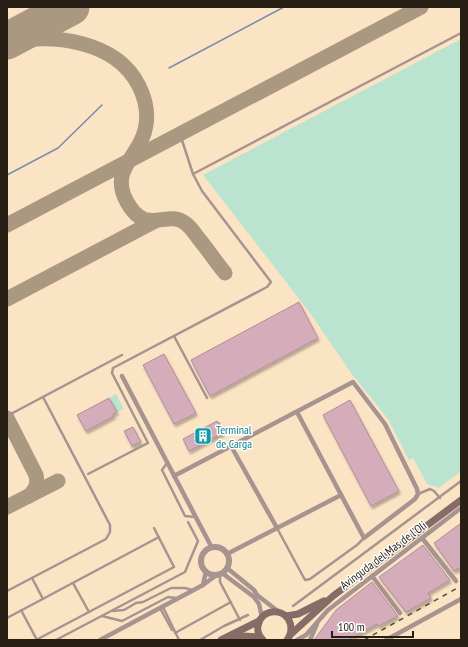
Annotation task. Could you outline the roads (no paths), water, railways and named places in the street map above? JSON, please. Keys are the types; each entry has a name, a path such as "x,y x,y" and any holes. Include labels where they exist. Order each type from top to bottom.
{"main road":[{"path":"288,638 333,596 461,500"},
{"path":"221,640 261,619 270,612 298,614 333,596"},
{"path":"283,614 291,625 288,638"},
{"path":"261,619 258,632 261,639"},
{"path":"224,640 242,636 261,639"}],"street":[{"path":"122,376 212,548"},
{"path":"174,476 353,382 385,424 417,489 418,494 415,499 364,538 296,412"},
{"path":"231,446 277,528"},
{"path":"227,554 341,495"},
{"name":"Avinguda del Mas de l'Oli","path":"297,640 306,635 328,610 461,508"},
{"path":"422,538 456,581"},
{"path":"106,639 203,585 220,574 227,568 229,559 227,554 221,548 212,548 207,550 202,558 203,567 209,573 220,574 254,597 259,604 261,619"},
{"path":"227,568 254,590 257,595 283,614"},
{"path":"203,585 206,571"},
{"path":"372,576 400,613"},
{"path":"386,640 461,599"},
{"name":"Avinguda del Mas de l'Oli","path":"310,640 319,620"}],"lane":[{"path":"194,174 461,33"},
{"path":"88,474 148,443 112,373 113,368 267,286 271,282 202,191 194,174 180,134"},
{"path":"174,336 207,398"},
{"path":"7,416 122,355"},
{"path":"119,357 122,363"},
{"path":"7,591 106,539 110,532 110,525 43,397"},
{"path":"167,463 162,470 185,516 195,517"},
{"path":"293,606 461,481"},
{"path":"418,494 430,489 440,498"},
{"path":"56,640 185,572 198,540 188,522"},
{"path":"21,610 37,640 174,567 154,528"},
{"path":"277,528 305,580 310,579 357,545 364,538"},
{"path":"7,618 159,537"},
{"path":"220,574 220,582 240,620"},
{"path":"32,578 43,599"},
{"path":"73,583 88,612"},
{"path":"110,611 124,610 136,603 143,602 171,588 185,588 192,591"},
{"path":"101,616 122,621 168,597 178,598"},
{"path":"174,632 230,602"},
{"path":"162,607 172,630 179,640"},
{"path":"200,640 224,626 240,620 248,615"}],"waterway":[{"path":"169,68 284,7"},
{"path":"7,175 58,148 102,105"}],"railway":[{"path":"364,640 461,586"}],"place":[{"name":"Terminal de Carga","path":"203,436"}]}
